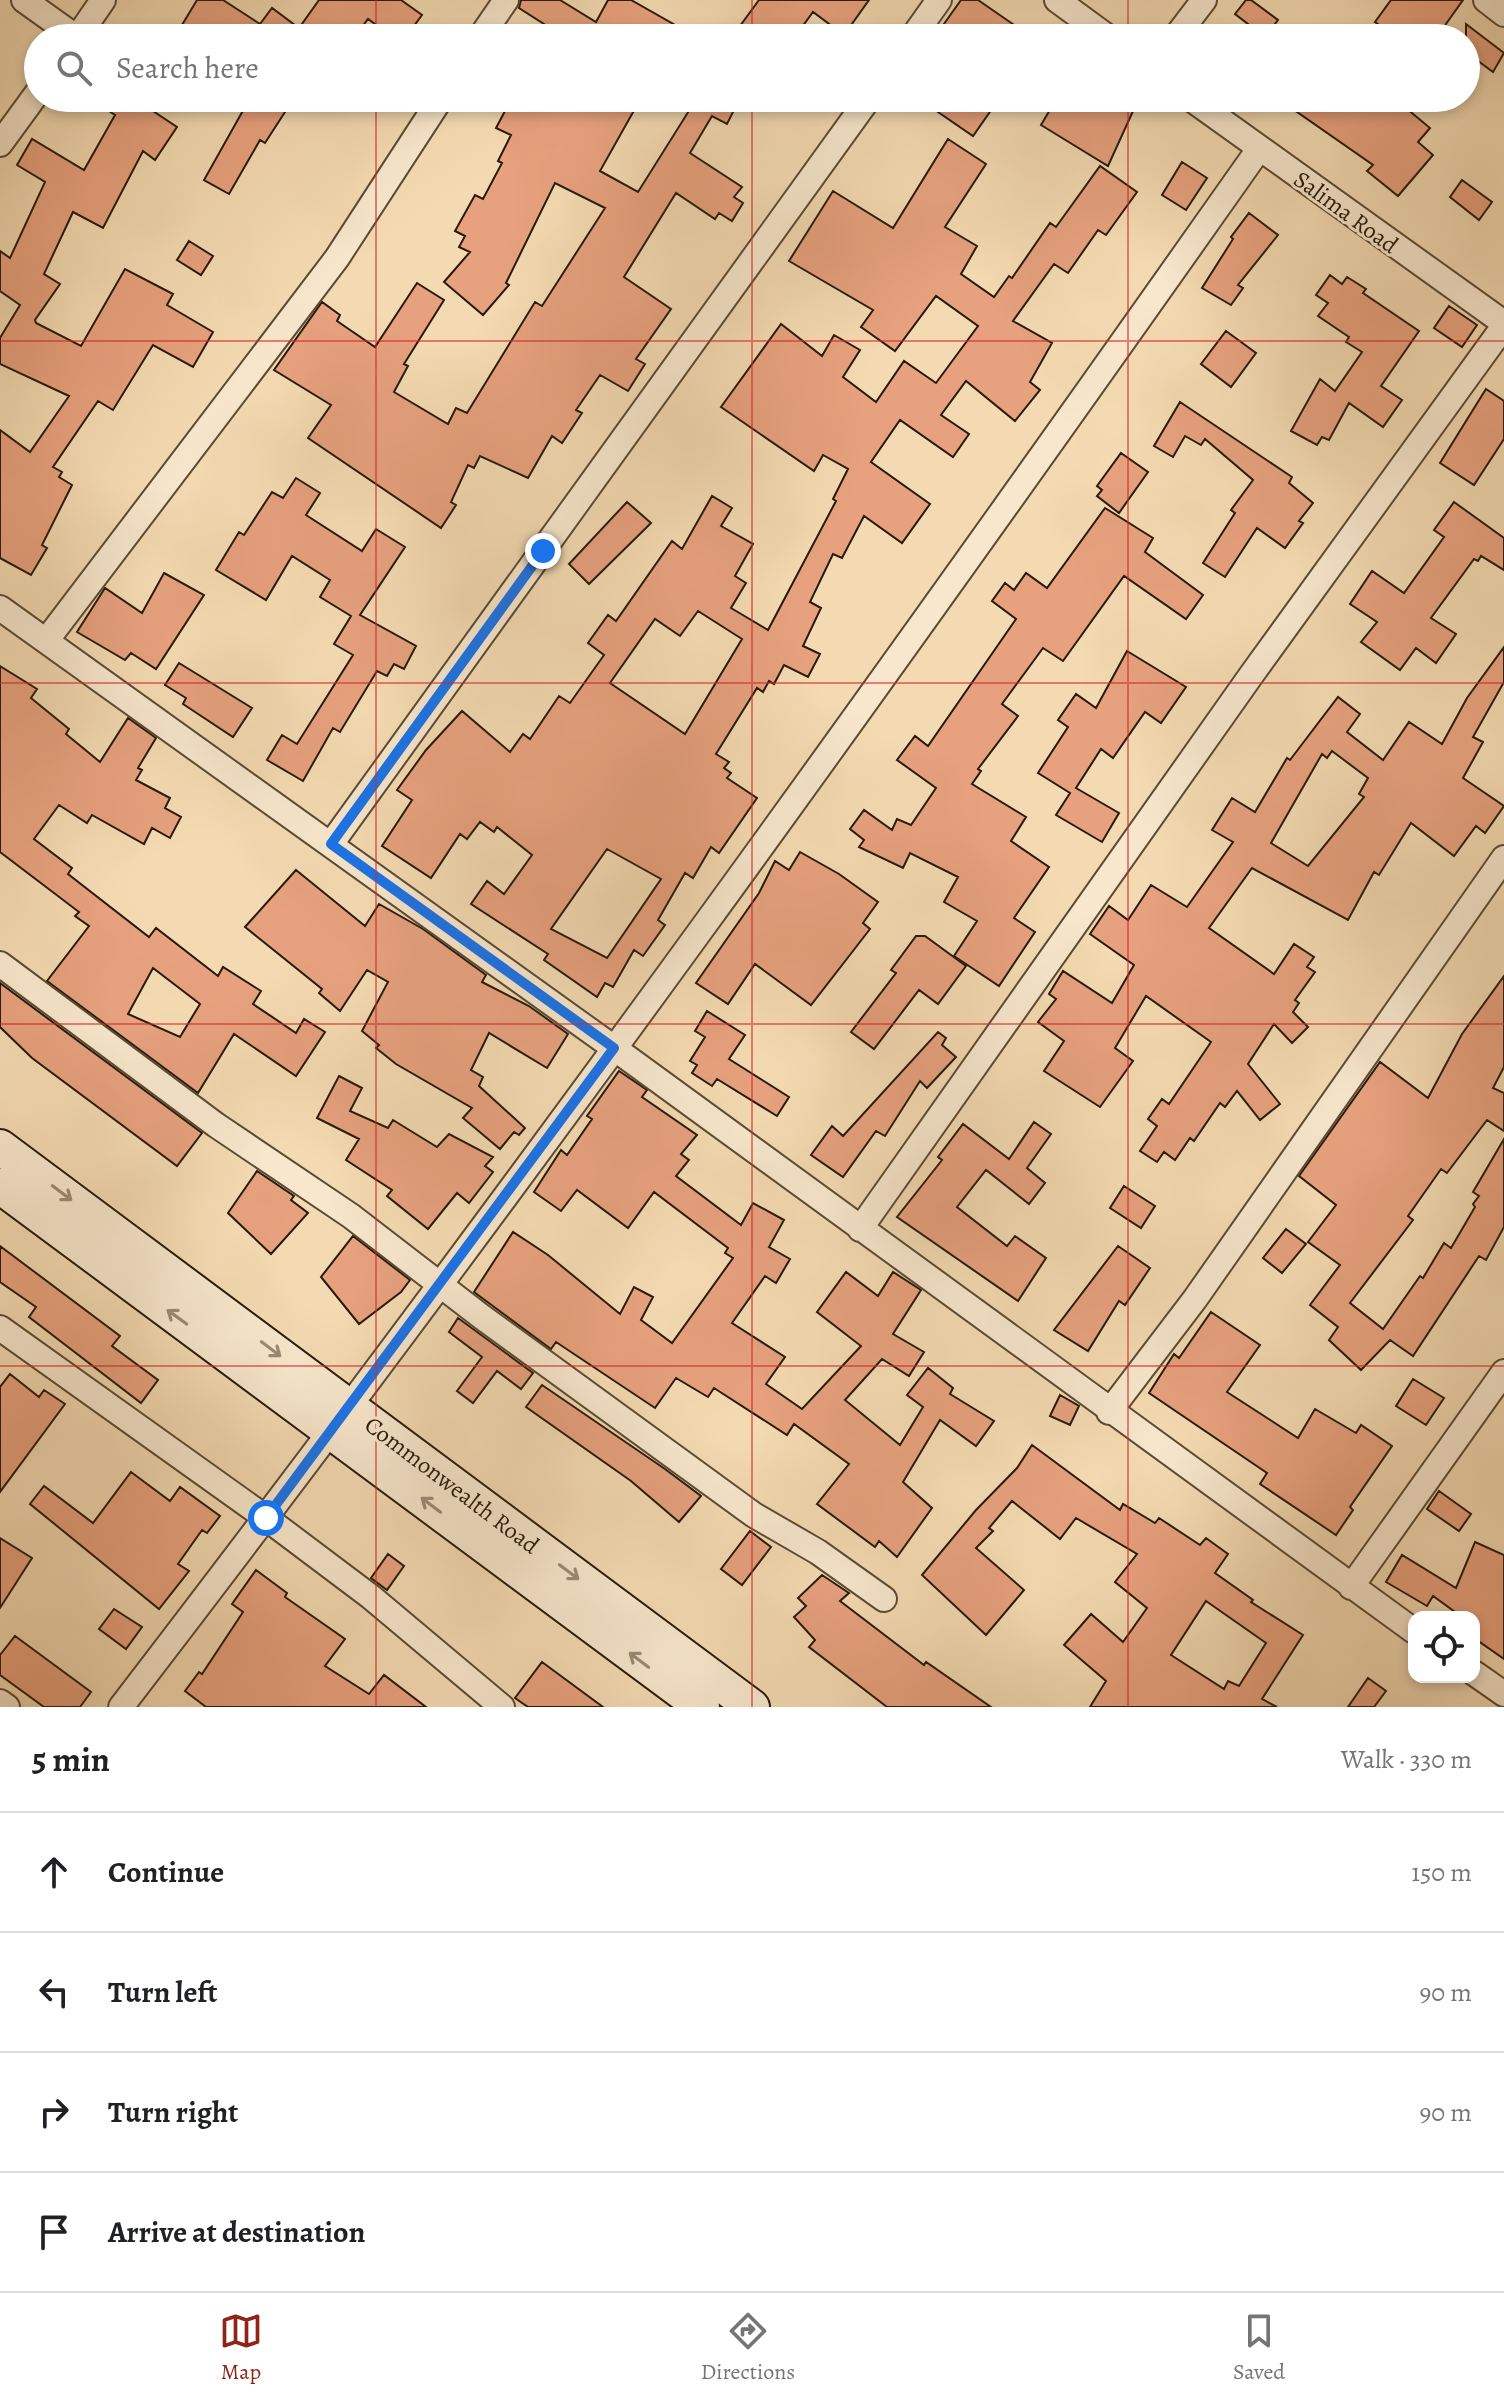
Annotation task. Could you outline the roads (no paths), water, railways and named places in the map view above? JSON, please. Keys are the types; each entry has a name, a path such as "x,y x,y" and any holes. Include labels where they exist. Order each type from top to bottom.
{"main road":[{"name":"Commonwealth Road","path":"0,1147 702,1707"},
{"name":"Commonwealth Road","path":"0,1186 752,1707"}],"street":[{"path":"24,0 57,24"},
{"path":"87,24 103,0"},
{"path":"490,24 506,0"},
{"path":"922,24 939,0"},
{"path":"1057,0 1090,24"},
{"path":"1186,24 1204,0"},
{"path":"1486,0 1504,14"},
{"path":"0,144 24,111"},
{"path":"46,641 337,258 432,112"},
{"path":"331,844 859,112"},
{"name":"Salima Road","path":"1209,112 1504,325"},
{"path":"121,1707 442,1286 985,538 1259,149"},
{"path":"860,1229 1252,674 1504,325"},
{"path":"0,608 614,1048 1109,1412 1408,1627"},
{"path":"1109,1412 1195,1299 1504,858"},
{"path":"0,964 754,1515 818,1552 884,1599"},
{"path":"0,1328 371,1597 502,1707"},
{"path":"1351,1587 1504,1372"},
{"path":"1480,1677 1504,1694"},
{"path":"0,1702 7,1707"}]}
